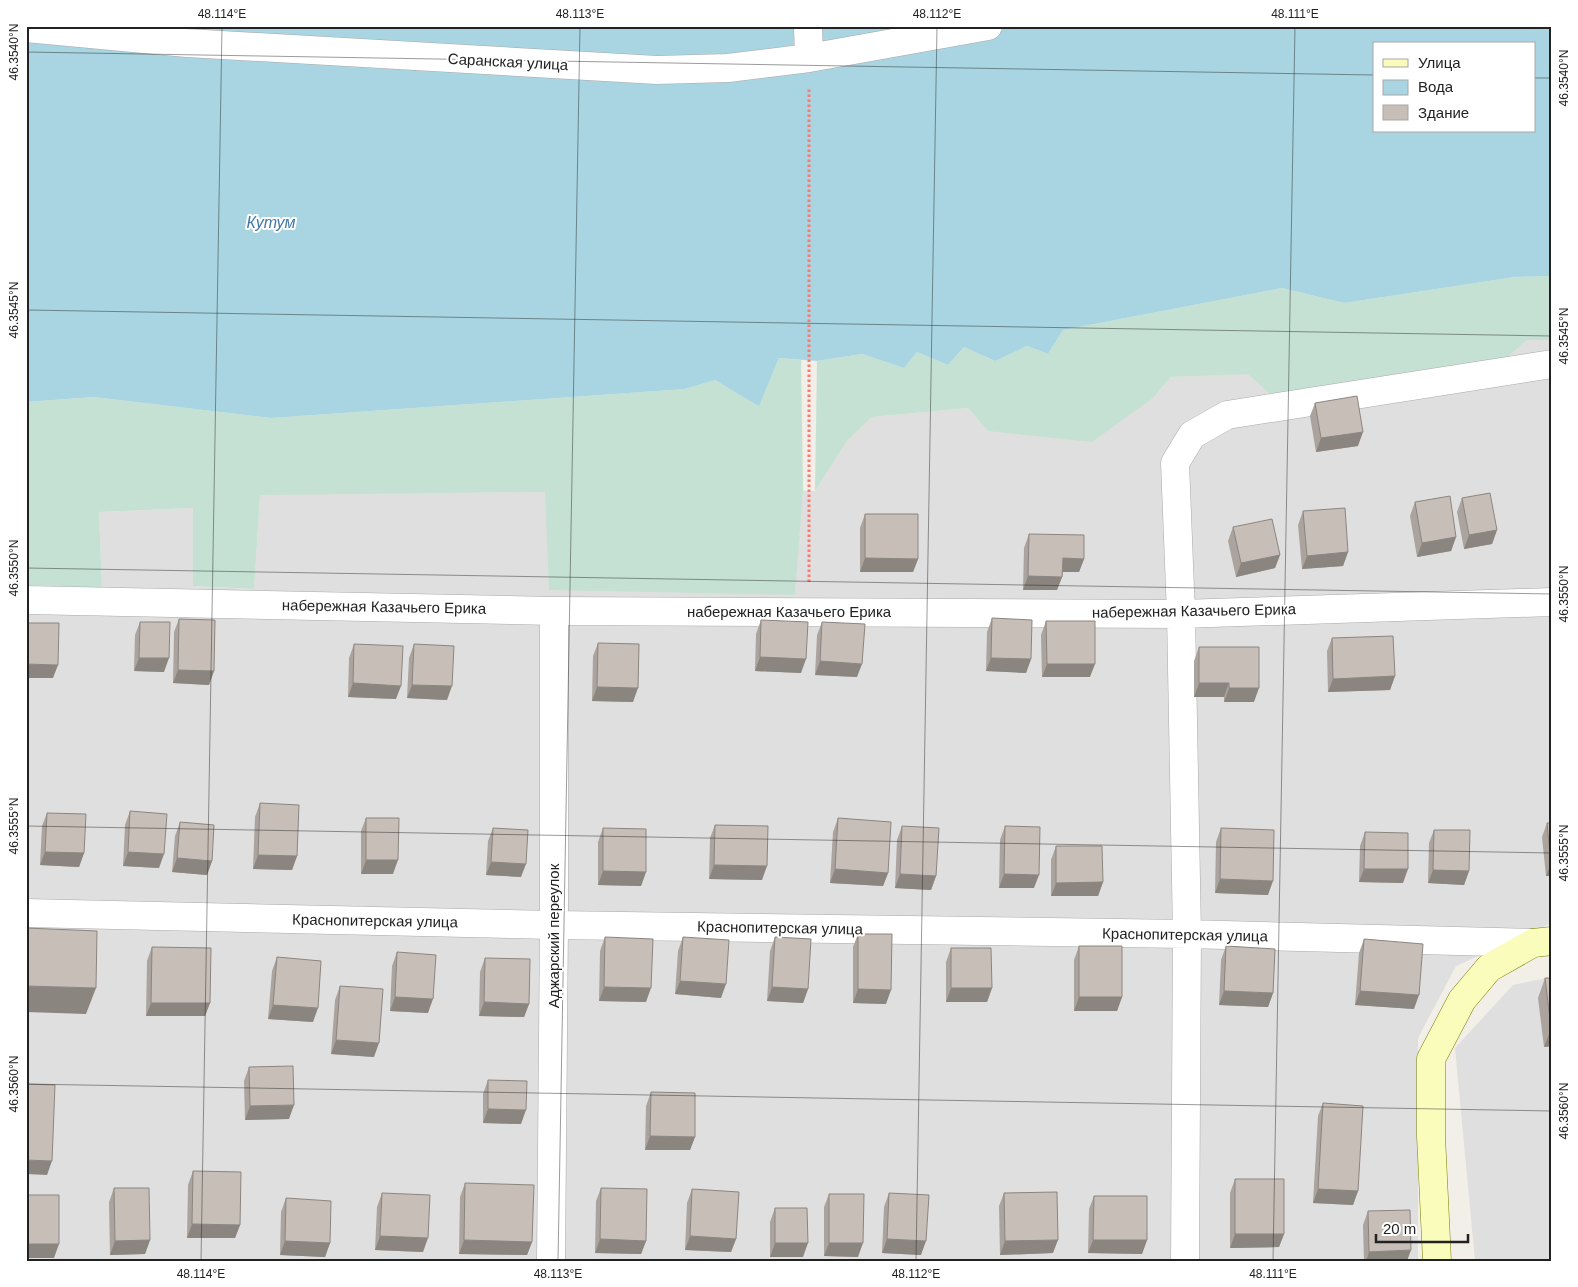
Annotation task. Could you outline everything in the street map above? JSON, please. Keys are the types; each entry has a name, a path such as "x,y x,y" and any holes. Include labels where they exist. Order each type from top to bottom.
{"main road":[{"name":"Краснопитерская улица","path":"1436,1261 1431,1136 1431,1058 1462,1000 1489,968 1542,942"}],"street":[{"path":"808,26 809,58"},
{"name":"Саранская улица","path":"26,28 187,43 657,70 728,68 809,58 988,26"},
{"path":"1185,1261 1187,934 1181,614 1175,464 1192,435 1228,415 1552,364"},
{"name":"набережная Казачьего Ерика","path":"26,600 554,611 1181,614 1552,602"},
{"name":"Аджарский переулок","path":"551,1261 554,611"},
{"name":"Краснопитерская улица","path":"26,913 554,925 1187,934 1542,942"}],"path":[{"path":"809,58 809,588"}],"shaded area":[{"path":"1527,340 1552,340 1552,923 1456,966 1418,1038 1418,1261 26,1261 26,585 102,588 99,512 193,508 193,586 254,589 260,494 545,492 794,595 803,491 815,491 847,441 872,417 968,408 988,431 1153,398 1171,377 1503,361"},
{"path":"1552,977 1552,1261 1475,1261 1455,1048 1513,985"}],"green space":[{"path":"1552,276 1552,340 1527,340 1503,361 1273,397 1248,374 1171,377 1153,398 1092,442 988,431 968,408 872,417 847,441 815,491 817,361 862,354 904,368 917,352 948,365 964,347 995,361 1027,346 1048,354 1063,330 1282,288 1344,303 1515,277"},
{"path":"779,358 801,360 803,491 795,595 549,590 545,492 260,495 254,589 193,586 193,508 99,512 102,588 26,585 26,402 94,397 271,418 685,389 715,380 759,405"}],"water":[{"name":"Кутум","path":"26,26 1552,26 1552,276 1515,277 1344,303 1282,288 1063,330 1048,354 1027,346 995,361 964,347 948,365 917,352 904,368 862,354 817,361 779,358 759,406 715,380 685,389 271,418 94,397 26,402"}],"building":[{"path":"1357,396 1363,432 1321,438 1315,403"},
{"path":"1490,493 1497,530 1469,535 1462,498"},
{"path":"1450,496 1456,537 1422,543 1415,502"},
{"path":"1345,508 1348,552 1307,556 1303,511"},
{"path":"865,514 918,514 918,559 865,558"},
{"path":"1272,519 1280,555 1241,563 1233,527"},
{"path":"1029,534 1084,535 1084,559 1063,558 1062,577 1028,576"},
{"path":"992,618 1032,620 1031,659 991,658"},
{"path":"179,619 215,620 214,671 178,670"},
{"path":"761,620 808,622 806,659 760,657"},
{"path":"1046,621 1095,621 1095,664 1047,664"},
{"path":"140,622 170,622 169,658 139,658"},
{"path":"822,622 865,624 862,664 820,661"},
{"path":"26,623 59,623 58,665 26,664"},
{"path":"1393,636 1395,676 1333,679 1332,638"},
{"path":"598,643 639,644 638,688 597,687"},
{"path":"354,644 403,646 401,686 353,683"},
{"path":"414,644 454,646 452,686 412,685"},
{"path":"1199,647 1259,647 1259,688 1229,688 1229,683 1199,683"},
{"path":"260,803 299,805 297,856 258,855"},
{"path":"130,811 167,814 164,854 128,852"},
{"path":"47,813 86,814 84,853 45,852"},
{"path":"366,818 399,818 398,860 366,860"},
{"path":"838,818 891,822 888,873 835,869"},
{"path":"180,822 214,825 212,861 177,858"},
{"path":"1547,823 1552,823 1551,863"},
{"path":"715,825 768,826 767,866 714,865"},
{"path":"902,826 939,828 936,876 900,874"},
{"path":"1005,826 1040,827 1039,875 1004,874"},
{"path":"493,828 528,830 526,864 491,862"},
{"path":"603,828 646,829 646,872 603,871"},
{"path":"1221,828 1274,830 1273,881 1220,879"},
{"path":"1434,830 1470,830 1469,871 1433,870"},
{"path":"1365,832 1408,833 1408,869 1364,869"},
{"path":"1056,846 1102,846 1103,882 1056,883"},
{"path":"26,928 97,931 96,988 26,986"},
{"path":"858,934 892,934 891,990 858,989"},
{"path":"605,937 653,939 651,988 604,987"},
{"path":"683,937 729,940 726,984 680,981"},
{"path":"775,937 811,939 808,989 772,987"},
{"path":"1364,939 1423,944 1419,995 1360,991"},
{"path":"1079,946 1122,946 1122,997 1079,997"},
{"path":"1226,946 1275,949 1273,993 1224,991"},
{"path":"152,947 211,948 210,1003 151,1003"},
{"path":"951,948 991,948 992,988 951,988"},
{"path":"397,952 436,955 433,999 395,997"},
{"path":"277,957 321,961 318,1008 273,1005"},
{"path":"485,958 530,959 529,1004 484,1002"},
{"path":"1545,978 1552,978 1551,1027"},
{"path":"340,986 383,989 379,1043 336,1040"},
{"path":"293,1066 294,1105 250,1106 249,1067"},
{"path":"488,1080 527,1081 526,1110 488,1109"},
{"path":"26,1084 55,1085 52,1161 26,1160"},
{"path":"651,1092 695,1093 695,1137 650,1136"},
{"path":"1323,1103 1363,1106 1358,1191 1318,1189"},
{"path":"193,1171 241,1172 240,1225 192,1224"},
{"path":"1235,1179 1284,1179 1284,1234 1235,1234"},
{"path":"465,1183 534,1185 532,1242 464,1240"},
{"path":"114,1188 149,1188 150,1240 115,1241"},
{"path":"601,1188 647,1189 646,1241 600,1239"},
{"path":"692,1189 739,1192 736,1239 690,1236"},
{"path":"1057,1192 1058,1240 1005,1241 1004,1193"},
{"path":"382,1193 430,1195 428,1238 380,1236"},
{"path":"889,1193 929,1195 926,1241 887,1239"},
{"path":"829,1194 864,1194 863,1243 829,1243"},
{"path":"27,1195 59,1195 59,1244 27,1244"},
{"path":"1094,1196 1147,1196 1147,1240 1093,1240"},
{"path":"286,1198 331,1201 330,1243 285,1241"},
{"path":"775,1208 807,1208 808,1243 775,1243"},
{"path":"1410,1210 1411,1250 1369,1252 1368,1211"}]}
